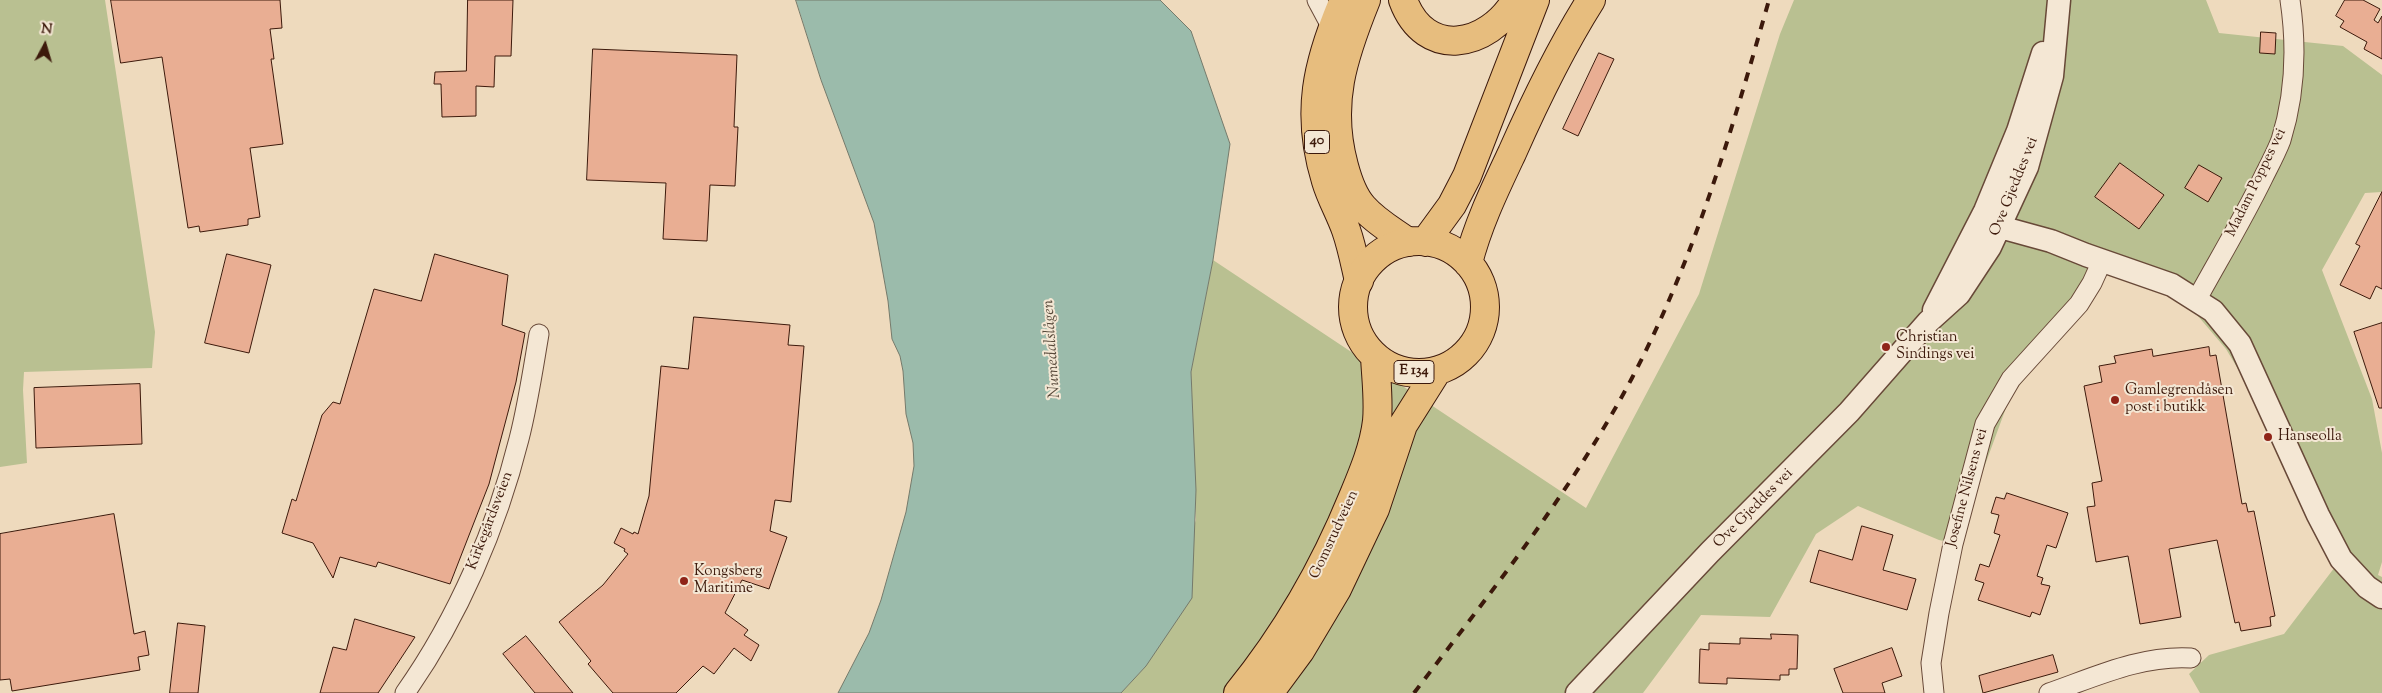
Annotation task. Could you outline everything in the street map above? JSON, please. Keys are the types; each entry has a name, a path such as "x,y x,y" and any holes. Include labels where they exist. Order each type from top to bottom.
{"main road":[{"name":"40","path":"1344,0 1332,28 1316,88 1316,128 1326,182 1349,238 1359,282"},
{"name":"40","path":"1366,0 1348,43 1337,90 1339,144 1346,175 1357,198 1374,218 1417,242"},
{"path":"1403,0 1407,10 1424,28 1437,37 1455,42 1473,39 1488,32 1499,23 1516,0"},
{"path":"1417,242 1452,205 1467,176 1535,0"},
{"path":"1468,264 1482,218 1524,127 1568,39 1591,0"},
{"name":"E 134","path":"1417,242 1449,248 1468,264 1478,277 1484,293 1485,309 1483,325 1476,340 1466,354 1453,364 1437,371 1422,373 1404,372 1388,366 1375,356 1361,338 1355,322 1354,306 1359,282 1367,267 1379,255 1393,247 1417,242"},
{"name":"Gomsrudveien","path":"1238,693 1282,632 1307,592 1341,525 1358,484 1377,422 1375,356"},
{"name":"Gomsrudveien","path":"1269,693 1300,651 1337,590 1375,509 1404,425 1437,371"}],"street":[{"path":"1318,0 1332,28"},
{"name":"Ove Gjeddes vei","path":"1998,216 2018,131 2044,50 2053,0"},
{"name":"Ove Gjeddes vei","path":"1577,693 1849,412 1928,322 1998,216 2026,167 2052,76 2059,0"},
{"name":"Madam Poppes vei","path":"2197,299 2248,208 2280,142 2287,119 2293,84 2294,46 2290,0"},
{"path":"1998,216 2051,241 2172,285 2197,299 2219,317 2240,344 2318,515 2341,559 2367,587 2382,597"},
{"name":"Josefine Nilsens vei","path":"1934,693 1931,663 1939,613 1955,534 1985,424 2011,378 2079,304 2092,283 2102,261"},
{"name":"Kirkegårdsveien","path":"405,693 426,660 458,602 488,531 520,438 540,334"},
{"path":"2049,693 2130,665 2166,657 2191,658"}],"green space":[{"path":"0,0 105,0 155,332 152,368 24,372 23,390 27,463 0,467"},
{"path":"1794,0 2206,0 2219,33 2343,46 2382,75 2382,192 2365,193 2322,270 2372,399 2382,453 2382,562 2378,575 2382,577 2382,693 2200,693 2189,674 2209,655 2284,634 2341,559 2297,496 2259,404 2226,349 2186,302 2100,265 2080,311 2010,397 1956,544 1939,540 1858,506 1816,534 1770,617 1701,615 1643,693 1121,693 1146,666 1196,520 1191,372 1213,260 1586,508 1699,294 1780,34"}],"water":[{"name":"Numedalslågen","path":"796,0 1160,0 1191,31 1230,144 1213,260 1191,372 1196,490 1192,598 1146,666 1121,693 838,693 869,633 881,600 906,512 914,466 913,443 906,414 903,371 900,356 892,339 888,301 874,223 821,80"}],"building":[{"path":"111,0 280,0 282,28 270,29 274,59 271,59 283,144 250,148 260,217 248,219 248,225 200,232 199,226 188,228 162,57 121,63"},
{"path":"468,0 513,0 511,56 495,56 494,87 476,86 476,116 442,117 441,84 434,84 435,72 466,71"},
{"path":"2345,0 2363,0 2380,9 2374,20 2378,23 2382,16 2382,59 2364,49 2367,42 2340,27 2344,21 2336,16"},
{"path":"2261,32 2276,33 2275,54 2260,53"},
{"path":"593,49 737,55 734,127 738,127 735,186 710,185 707,241 663,239 666,183 587,180"},
{"path":"1599,53 1614,59 1578,136 1563,129"},
{"path":"2120,163 2164,195 2139,229 2095,197"},
{"path":"2199,165 2222,178 2208,202 2185,188"},
{"path":"2382,192 2382,289 2376,286 2370,299 2340,285 2360,246 2356,244"},
{"path":"227,254 271,265 249,353 205,343"},
{"path":"435,254 508,275 502,325 525,333 516,382 489,484 450,584 378,562 376,567 340,557 333,578 313,543 282,533 292,499 296,501 322,415 333,402 340,404 374,289 421,301"},
{"path":"694,317 790,325 788,345 804,346 791,502 775,500 770,531 787,537 769,589 742,580 725,613 748,630 744,635 759,645 751,661 734,648 714,674 703,666 676,693 613,693 588,664 591,661 559,622 603,585 628,554 624,551 625,549 614,543 621,528 633,534 634,532 638,534 649,496 661,366 688,369"},
{"path":"2382,323 2382,408 2379,408 2354,332"},
{"path":"2209,347 2210,356 2216,355 2242,504 2246,503 2248,512 2254,511 2275,616 2270,617 2271,626 2241,631 2239,622 2235,623 2217,540 2169,549 2181,617 2140,624 2128,556 2096,562 2087,507 2095,506 2092,483 2102,481 2084,386 2102,382 2099,366 2116,363 2114,356 2152,349 2153,356"},
{"path":"140,384 142,444 36,448 34,388"},
{"path":"2007,493 2068,513 2056,548 2047,545 2037,576 2043,578 2041,584 2050,586 2040,615 2032,612 2030,617 1978,600 1984,583 1975,580 1980,564 1989,567 2000,535 1994,533 1999,515 1991,513 1996,497 2004,499"},
{"path":"114,514 134,634 145,631 149,655 138,657 140,670 12,691 10,679 0,680 0,534"},
{"path":"1862,526 1893,535 1883,570 1916,579 1907,610 1810,582 1819,550 1852,560"},
{"path":"355,619 415,637 378,693 320,693 333,647 346,650"},
{"path":"178,623 205,626 198,693 170,693"},
{"path":"1771,634 1798,635 1797,669 1789,669 1789,675 1780,675 1780,680 1727,678 1727,684 1699,683 1700,649 1709,650 1709,643 1740,644 1740,638 1771,639"},
{"path":"526,636 573,693 535,693 503,654"},
{"path":"1892,648 1902,676 1882,683 1885,693 1843,693 1834,669"},
{"path":"2053,655 2058,672 1983,693 1979,676"}],"railway":[{"path":"1414,693 1501,579 1557,501 1609,420 1632,378 1675,287 1693,240 1726,145 1769,0"}],"place":[{"name":"Christian Sindings vei","path":"1886,347"},
{"name":"Gamlegrendåsen post i butikk","path":"2115,400"},
{"name":"Hanseolla","path":"2268,437"},
{"name":"Kongsberg Maritime","path":"684,581"}]}
